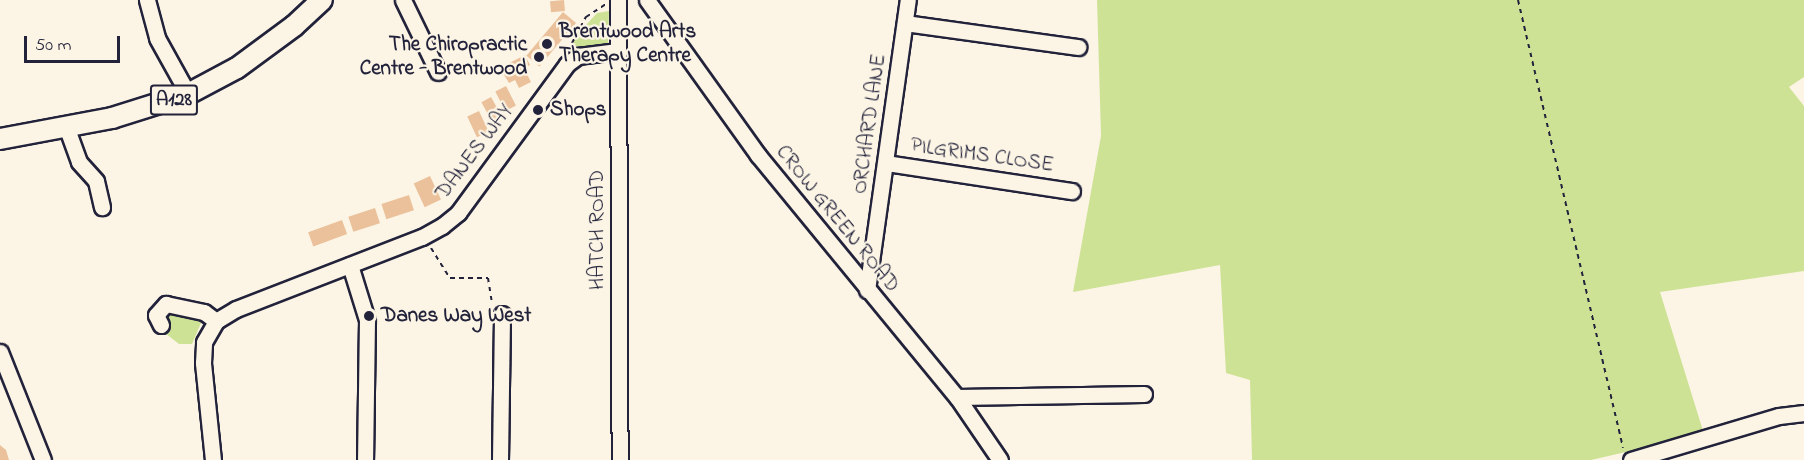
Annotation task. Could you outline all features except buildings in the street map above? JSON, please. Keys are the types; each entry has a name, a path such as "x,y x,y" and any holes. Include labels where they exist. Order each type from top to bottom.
{"main road":[{"name":"A128","path":"0,139 158,106 188,94 245,62 294,26 322,0"}],"street":[{"path":"147,0 157,38 188,94"},
{"path":"403,0 438,72"},
{"name":"HATCH ROAD","path":"618,0 620,460"},
{"name":"CROW GREEN ROAD","path":"647,0 758,155 957,397 1000,460"},
{"name":"ORCHARD LANE","path":"867,290 908,0"},
{"path":"905,23 1078,46"},
{"path":"567,64 578,56 618,51"},
{"name":"DANES WAY","path":"216,321 236,309 426,235 458,213 567,64"},
{"path":"66,126 79,162 96,181 102,207"},
{"name":"PILGRIMS CLOSE","path":"886,163 1072,191"},
{"path":"350,265 367,320 365,460"},
{"path":"161,325 156,315 166,304 204,312 216,321 204,342 203,363 213,460"},
{"path":"500,460 502,314"},
{"path":"0,352 43,460"},
{"path":"957,397 1144,394"},
{"path":"1627,454 1779,416 1804,413"}],"path":[{"path":"567,64 573,37 586,17 598,7 618,0"},
{"path":"1518,0 1627,454"},
{"path":"426,235 450,278 488,278 495,310 502,314"}],"green space":[{"path":"1097,0 1804,0 1804,77 1789,87 1804,106 1804,271 1660,292 1704,434 1591,460 1252,460 1250,380 1226,373 1220,265 1073,292 1101,136"},
{"path":"609,11 608,43 600,49 579,51 573,46 574,38 597,13"},
{"path":"161,311 204,316 192,344 179,344 161,330"}],"place":[{"name":"Brentwood Arts Therapy Centre","path":"547,44"},
{"name":"The Chiropractic Centre - Brentwood","path":"539,57"},
{"name":"Shops","path":"538,110"},
{"name":"Danes Way West","path":"369,316"}]}
